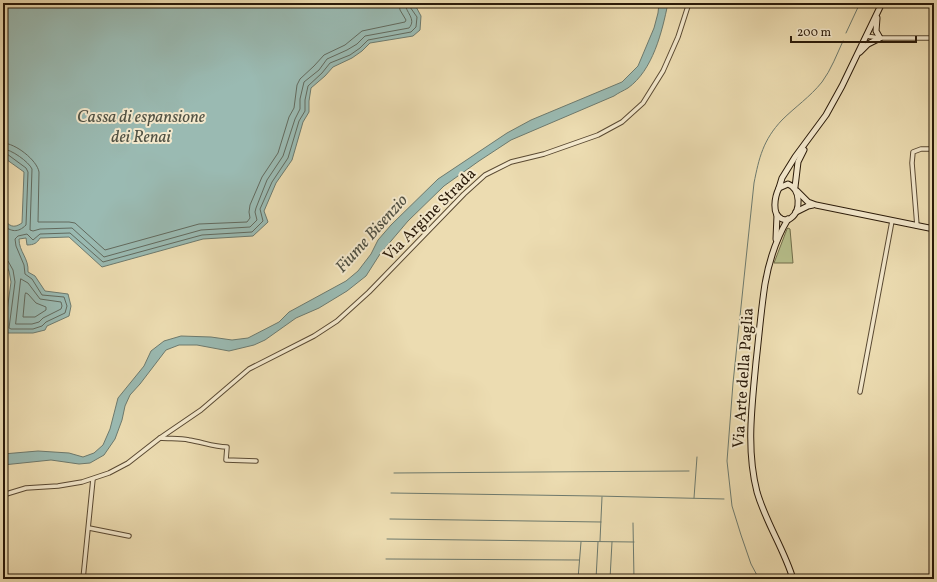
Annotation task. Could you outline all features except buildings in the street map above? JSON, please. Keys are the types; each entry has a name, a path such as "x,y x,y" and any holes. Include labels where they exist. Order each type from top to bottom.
{"main road":[{"name":"Via Arte della Paglia","path":"793,579 787,560 768,522 760,500 752,466 750,447 750,430 763,295 768,267 777,234 777,214 775,205 782,178 795,157 826,115 882,3"},
{"path":"856,57 868,44 880,38 876,31 877,15"},
{"name":"Via Arte della Paglia","path":"775,245 788,219 791,218 796,212 798,198 796,189 798,162 811,136"},
{"path":"779,188 788,184 796,189 808,202 816,205 934,229"},
{"path":"796,212 808,206 816,205"},
{"path":"777,214 780,218 788,219"}],"street":[{"name":"Via Argine Strada","path":"3,495 26,488 58,486 82,482 109,473 128,463 160,438 201,410 249,369 314,336 337,321 369,292 464,194 486,175 511,162 544,154 598,135 622,122 643,103 663,71 678,37 689,3"},
{"path":"866,36 880,38 934,38"},
{"path":"917,226 912,163 913,152 921,148 934,149"},
{"path":"860,392 892,221"},
{"path":"160,438 188,440 212,444 216,447 227,447 226,460 256,461"},
{"path":"83,579 93,479"},
{"path":"89,528 129,536"}],"green space":[{"path":"787,229 790,229 793,263 774,263"}],"water":[{"name":"Cassa di espansione dei Renai","path":"3,3 414,3 421,16 420,30 413,36 370,43 352,58 333,67 311,88 309,112 303,122 292,160 276,183 264,211 268,222 253,236 203,239 102,267 69,237 40,238 35,243 29,245 27,245 26,238 19,239 19,244 27,263 28,272 35,276 45,291 68,294 71,306 69,316 47,326 45,330 33,333 7,333 5,326 11,282 9,271 3,260 3,219 12,226 22,223 24,172 3,157"},
{"path":"659,3 668,3 663,26 650,61 637,80 628,88 614,96 511,140 444,186 408,221 380,254 366,276 347,291 319,308 296,318 265,340 254,345 229,351 197,345 179,345 166,350 130,395 115,439 104,455 90,463 79,464 51,460 3,465 3,454 38,451 69,453 83,457 94,453 103,445 110,429 118,398 144,366 151,351 164,341 181,336 211,337 232,340 248,338 279,322 289,312 346,281 358,271 371,254 378,240 391,225 438,179 507,133 531,120 622,82 638,66 654,28"}],"waterway":[{"path":"846,33 860,3"},
{"path":"759,579 751,564 732,506 727,461 733,383 754,183 760,157 770,135 782,120 822,82 843,41"},
{"path":"694,498 697,457"},
{"path":"394,473 689,471"},
{"path":"391,493 724,499"},
{"path":"600,541 602,497"},
{"path":"390,519 601,522"},
{"path":"633,523 634,579"},
{"path":"387,539 634,542"},
{"path":"578,579 581,542"},
{"path":"596,579 598,542"},
{"path":"610,579 612,542"},
{"path":"386,559 579,560"},
{"path":"383,577 578,578"}],"water label":[{"name":"Fiume Bisenzio","path":"372,234"}]}
